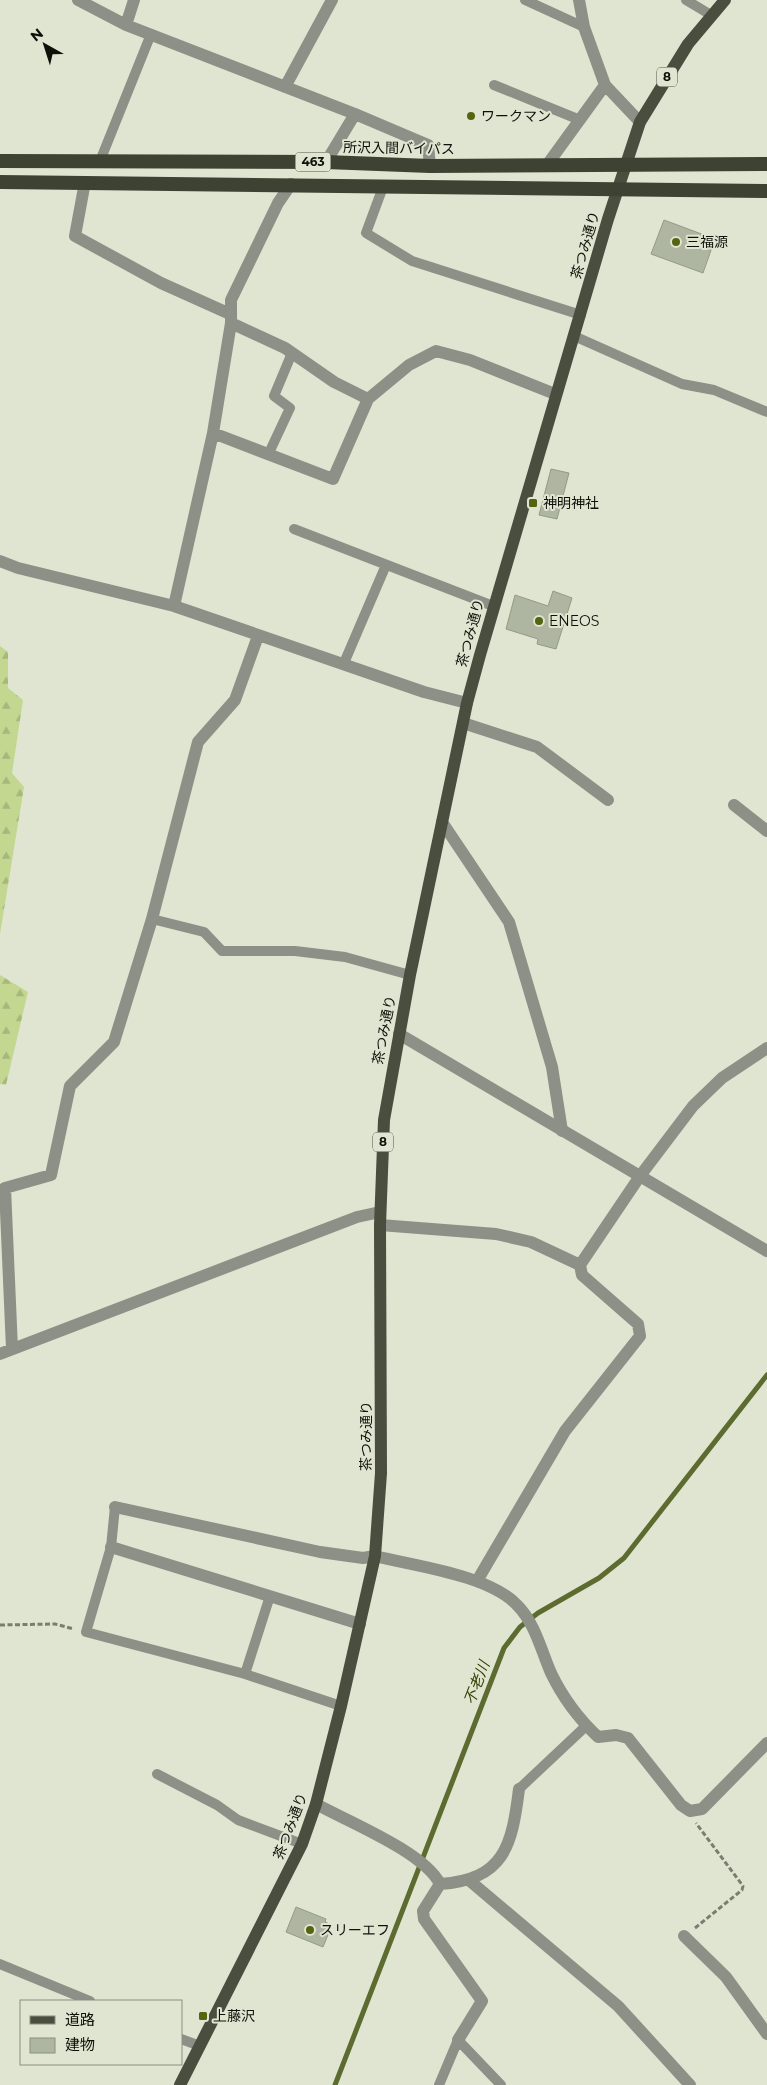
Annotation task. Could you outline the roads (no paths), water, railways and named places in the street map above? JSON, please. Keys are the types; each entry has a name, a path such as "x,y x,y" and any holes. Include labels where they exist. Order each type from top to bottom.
{"highway":[{"name":"所沢入間バイパス","path":"0,161 326,162 430,166 626,163 767,164"},
{"name":"463","path":"0,182 767,191"}],"main road":[{"name":"茶つみ通り","path":"180,2085 302,1844 316,1804 342,1706 375,1556 381,1473 380,1218 384,1120 410,975 467,703 493,606 555,394 581,315 617,190 640,122 688,44 725,0"}],"street":[{"path":"78,0 126,25 355,114 428,145 430,166"},
{"path":"126,25 134,0"},
{"path":"285,87 332,0"},
{"path":"578,0 584,27 605,85 640,122"},
{"path":"547,165 605,85"},
{"path":"326,162 355,114"},
{"path":"85,182 75,236 161,283 231,318 292,353 334,382 368,399"},
{"path":"174,606 213,433 231,318 231,300 278,203 291,184"},
{"path":"213,433 332,479 368,399 409,365 436,351 470,360 555,394"},
{"path":"0,561 18,568 174,606 424,692 467,703"},
{"path":"258,636 235,700 198,742 152,919 114,1042 70,1086 51,1175 3,1187 6,1351 357,1217 380,1218 496,1234 531,1242 580,1265"},
{"path":"463,723 537,748 608,800"},
{"path":"734,805 767,831"},
{"path":"442,822 509,922 552,1067 562,1132"},
{"path":"399,1034 562,1132 767,1251"},
{"path":"477,1580 565,1431 640,1336 638,1324 582,1275 580,1265 640,1176 706,1092 722,1078 767,1048"},
{"path":"115,1507 320,1552 362,1558 375,1556 477,1580 517,1604 534,1630 552,1675 586,1726 598,1737 616,1735 628,1738 681,1805 690,1812 702,1809 767,1743"},
{"path":"111,1547 360,1624"},
{"path":"440,1884 470,1881 487,1873 501,1858 512,1833 519,1789"},
{"path":"316,1804 412,1855 424,1865 440,1884"},
{"path":"470,1881 618,2006 690,2085"},
{"path":"440,1884 423,1911 424,1919 482,2001 458,2040"},
{"path":"684,1936 726,1977 767,2034"}],"lane":[{"path":"526,0 584,27"},
{"path":"686,0 711,15"},
{"path":"100,161 151,34"},
{"path":"494,85 580,120"},
{"path":"382,187 366,233 412,261 581,315"},
{"path":"574,336 682,384 714,390 767,412"},
{"path":"268,455 290,408 274,396 292,353"},
{"path":"294,529 493,606"},
{"path":"344,663 386,565"},
{"path":"152,919 204,932 222,951 296,951 345,956 410,975"},
{"path":"115,1507 111,1547 86,1632 245,1674 342,1706"},
{"path":"245,1674 270,1596"},
{"path":"519,1789 586,1726"},
{"path":"157,1774 217,1805 238,1820 302,1844"},
{"path":"0,1964 88,2000"},
{"path":"182,2039 200,2046"},
{"path":"439,2085 458,2040 501,2085"}],"waterway":[{"name":"不老川","path":"335,2085 504,1648 520,1627 538,1613 599,1578 624,1558 767,1375"}],"place":[{"name":"ワークマン","path":"471,116"},
{"name":"三福源","path":"676,242"},
{"name":"神明神社","path":"533,503"},
{"name":"ENEOS","path":"539,621"},
{"name":"スリーエフ","path":"310,1930"},
{"name":"上藤沢","path":"203,2016"}]}
